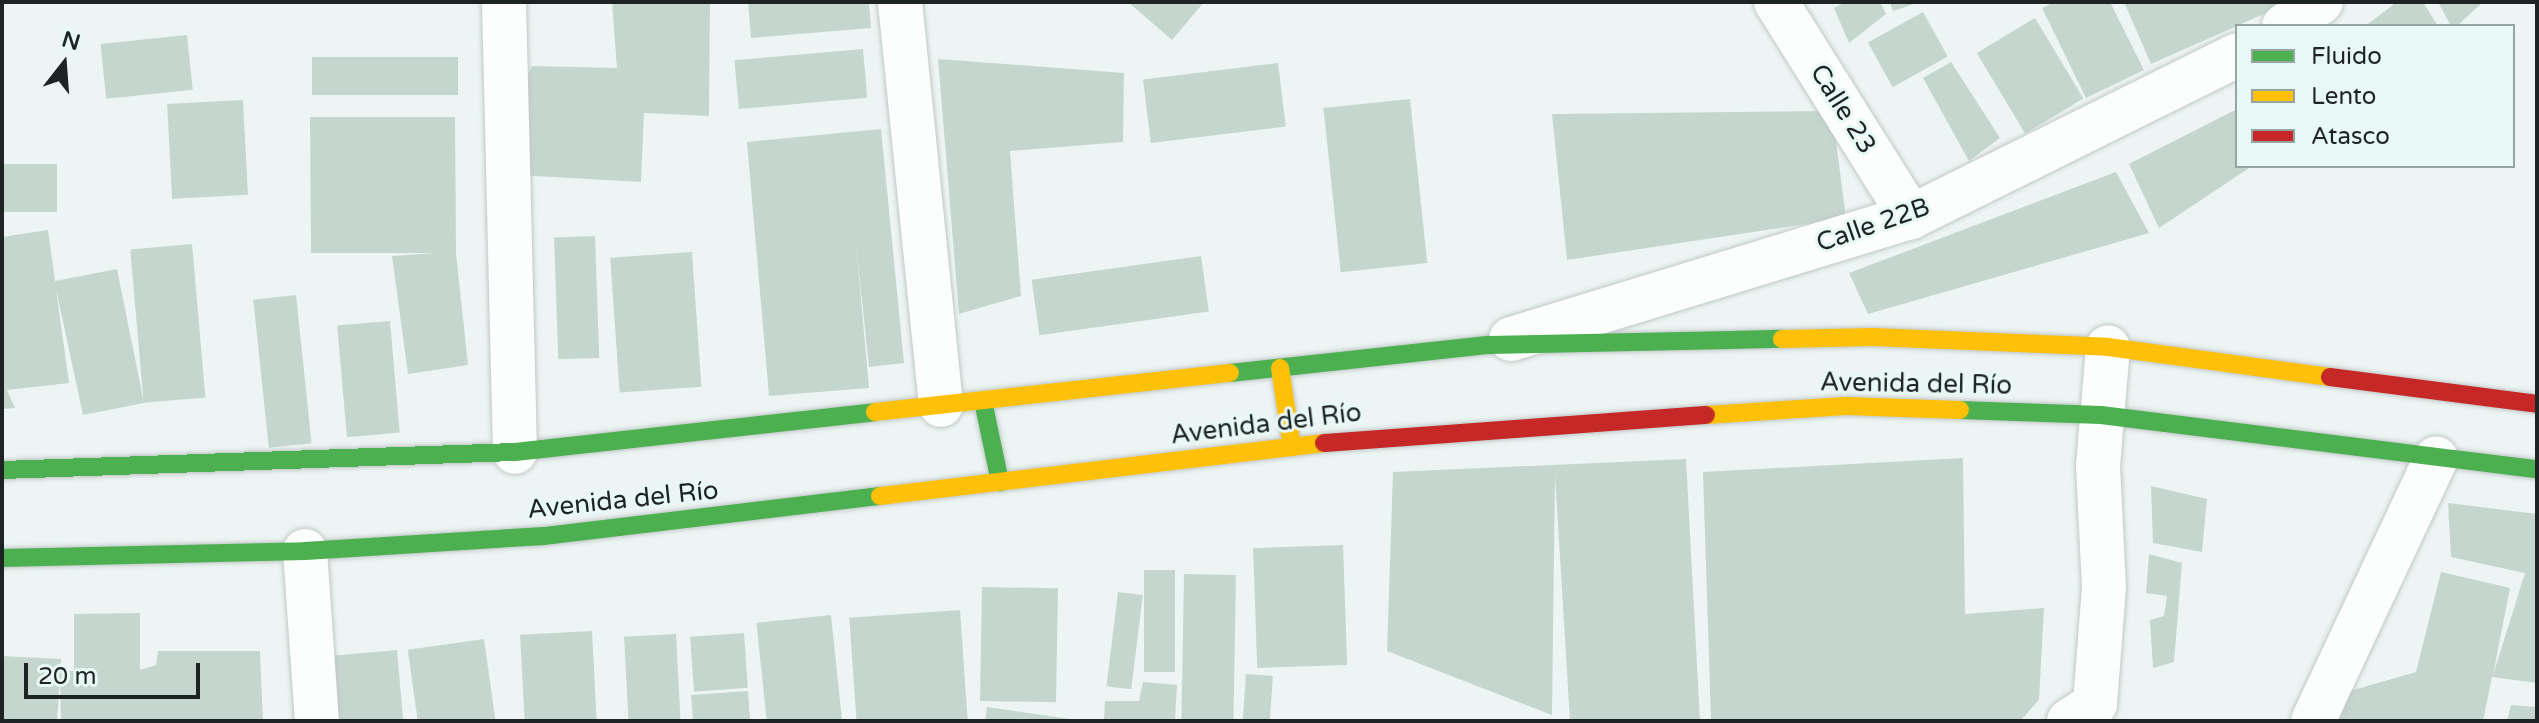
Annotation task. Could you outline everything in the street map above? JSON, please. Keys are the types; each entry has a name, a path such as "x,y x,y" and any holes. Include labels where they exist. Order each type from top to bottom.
{"main road":[{"name":"Avenida del Río","path":"2,470 515,452 1489,345 1873,337 2108,347 2537,404"},
{"path":"1280,368 1292,447"},
{"path":"983,401 1000,482"},
{"name":"Avenida del Río","path":"2,558 305,551 544,536 1379,437 1846,406 2101,415 2537,469"}],"street":[{"path":"504,2 515,452"},
{"path":"900,2 941,405"},
{"name":"Calle 23","path":"1776,2 1911,217"},
{"path":"2287,24 2321,2"},
{"name":"Calle 22B","path":"1489,345 1911,217 2235,56"},
{"path":"2069,721 2095,704 2104,588 2098,466 2108,347"},
{"path":"2313,721 2436,458"},
{"path":"305,551 317,721"}],"building":[{"path":"612,2 710,2 709,116 644,113 641,182 518,175 510,112 532,66 617,68"},
{"path":"748,2 869,2 871,28 751,38"},
{"path":"1128,2 1204,2 1172,40"},
{"path":"1846,2 1880,2 1886,14 1849,43 1834,8"},
{"path":"1890,2 1917,2 1917,3 1893,11"},
{"path":"2055,2 2110,2 2144,70 2086,98 2042,8"},
{"path":"2124,2 2291,2 2235,24 2235,27 2151,64"},
{"path":"2397,2 2423,2 2437,24 2368,24"},
{"path":"2438,2 2483,2 2459,24 2450,24"},
{"path":"1923,12 1948,57 1893,87 1868,43"},
{"path":"2035,18 2083,99 2025,134 1977,53"},
{"path":"187,35 193,90 106,99 100,44"},
{"path":"863,49 867,98 739,109 734,60"},
{"path":"312,57 458,57 458,95 312,95"},
{"path":"938,59 1124,73 1123,142 1010,151 1021,296 959,314"},
{"path":"1951,62 2000,138 1969,161 1923,78"},
{"path":"1278,63 1286,127 1151,143 1143,80"},
{"path":"1410,99 1427,263 1341,272 1323,108"},
{"path":"243,100 248,195 172,199 167,104"},
{"path":"2235,110 2235,168 2249,168 2159,228 2129,164"},
{"path":"1832,111 1846,218 1567,260 1552,114"},
{"path":"310,117 455,117 456,253 468,365 408,374 392,256 436,253 311,253"},
{"path":"881,129 904,363 869,367 856,244 869,388 769,396 747,142"},
{"path":"2,164 57,164 57,212 2,212"},
{"path":"2116,172 2149,233 1868,314 1849,273"},
{"path":"48,230 55,281 117,269 144,403 83,415 56,289 69,383 7,390 15,408 2,409 2,237"},
{"path":"595,236 599,358 558,359 554,237"},
{"path":"192,244 205,397 144,403 130,249"},
{"path":"692,252 701,387 620,392 610,258"},
{"path":"1201,256 1209,311 1039,335 1032,280"},
{"path":"296,295 312,443 269,448 253,299"},
{"path":"390,321 400,433 347,437 337,326"},
{"path":"1963,458 1965,614 2044,608 2039,700 2020,721 1711,721 1703,472"},
{"path":"1686,459 1700,721 1570,721 1555,475 1552,715 1387,651 1393,472"},
{"path":"2151,486 2207,499 2202,552 2153,543"},
{"path":"2448,503 2537,514 2537,683 2492,677 2483,721 2339,721 2350,691 2416,672 2441,572 2510,588 2493,675 2525,573 2451,557"},
{"path":"1343,545 1347,665 1257,668 1253,548"},
{"path":"2149,554 2182,563 2174,662 2153,668 2150,620 2164,616 2167,596 2146,593"},
{"path":"1144,570 1175,570 1175,672 1144,672"},
{"path":"1184,574 1236,575 1233,721 1181,721"},
{"path":"982,587 1058,588 1056,702 980,701"},
{"path":"1118,592 1143,595 1131,689 1106,686"},
{"path":"960,610 968,721 856,721 849,618"},
{"path":"140,613 140,670 156,665 158,651 260,651 263,721 61,721 60,676 57,721 2,721 2,656 61,659 60,671 74,671 74,614"},
{"path":"831,615 842,721 767,721 756,623"},
{"path":"592,631 597,721 525,721 520,635"},
{"path":"744,633 748,688 694,692 690,637"},
{"path":"676,634 681,721 628,721 624,637"},
{"path":"484,639 496,721 418,721 408,650"},
{"path":"397,650 403,721 332,721 326,656"},
{"path":"1246,674 1273,676 1270,721 1243,721"},
{"path":"1143,682 1177,685 1175,721 1104,721 1105,701 1139,701"},
{"path":"748,691 750,721 693,721 691,695"},
{"path":"2511,705 2537,707 2537,721 2507,721"},
{"path":"987,707 1070,719 1070,721 985,721"}],"traffic: fast":[{"path":"1230,373 1489,345 1782,339"},
{"path":"983,401 1000,482"},
{"path":"1960,410 2101,415 2537,469"},
{"path":"2,470 515,452 875,412"},
{"path":"2,558 305,551 544,536 880,496"}],"traffic: slow":[{"path":"1782,339 1873,337 2108,347 2330,377"},
{"path":"1280,368 1292,447"},
{"path":"875,412 1230,373"},
{"path":"1706,415 1846,406 1960,410"},
{"path":"880,496 1324,443"}],"traffic: jam":[{"path":"2330,377 2537,404"},
{"path":"1324,443 1706,415"}]}
